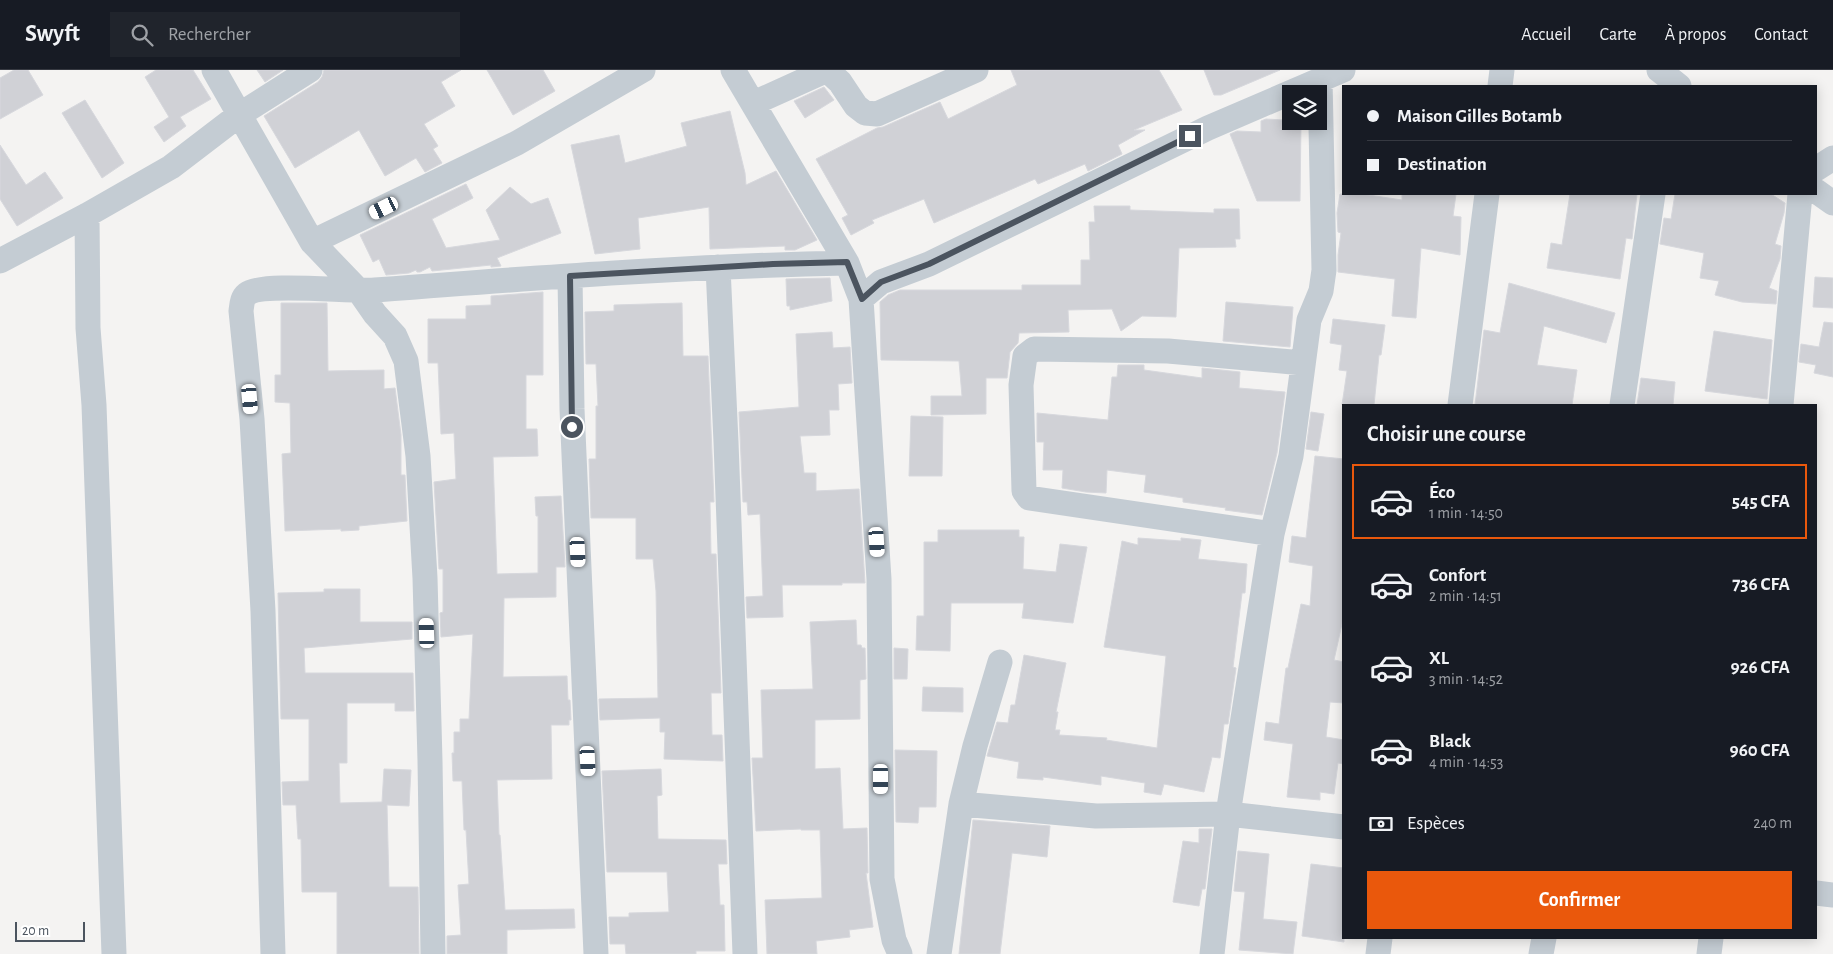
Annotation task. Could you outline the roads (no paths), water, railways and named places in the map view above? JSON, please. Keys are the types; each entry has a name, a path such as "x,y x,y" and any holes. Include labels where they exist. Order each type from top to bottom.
{"street":[{"path":"214,70 312,242 359,291 375,314 395,336 406,361 418,456 425,578 433,954"},
{"path":"0,260 87,215 171,168 239,115 310,70"},
{"path":"312,242 516,143 644,70"},
{"path":"733,70 754,102 847,262 862,299 879,579 882,879 894,940 900,954"},
{"path":"754,102 827,70 840,82 856,106 865,113 877,114 976,70"},
{"path":"862,299 881,282 929,264 1208,128 1343,70"},
{"path":"1500,85 1502,70"},
{"path":"1212,954 1228,814 1272,534 1291,456 1309,320 1321,291 1324,270 1320,79"},
{"path":"1817,168 1833,158"},
{"path":"1817,192 1833,203"},
{"path":"1460,404 1487,195"},
{"path":"1622,404 1653,195"},
{"path":"1781,404 1800,195"},
{"path":"87,215 88,328 94,405 114,954"},
{"path":"273,954 263,611 252,419 242,300 248,293 269,288 359,291 718,267 847,262"},
{"path":"718,267 745,954"},
{"path":"570,276 572,409 596,954"},
{"path":"1272,534 1029,498 1024,490 1020,385 1025,356 1034,349 1168,351 1303,363"},
{"path":"939,954 961,804 975,746 1000,662"},
{"path":"961,804 1096,816 1228,814 1342,827"},
{"path":"1817,892 1833,895"},
{"path":"1378,954 1380,939"},
{"path":"1541,954 1544,939"},
{"path":"1709,954 1711,939"}]}
